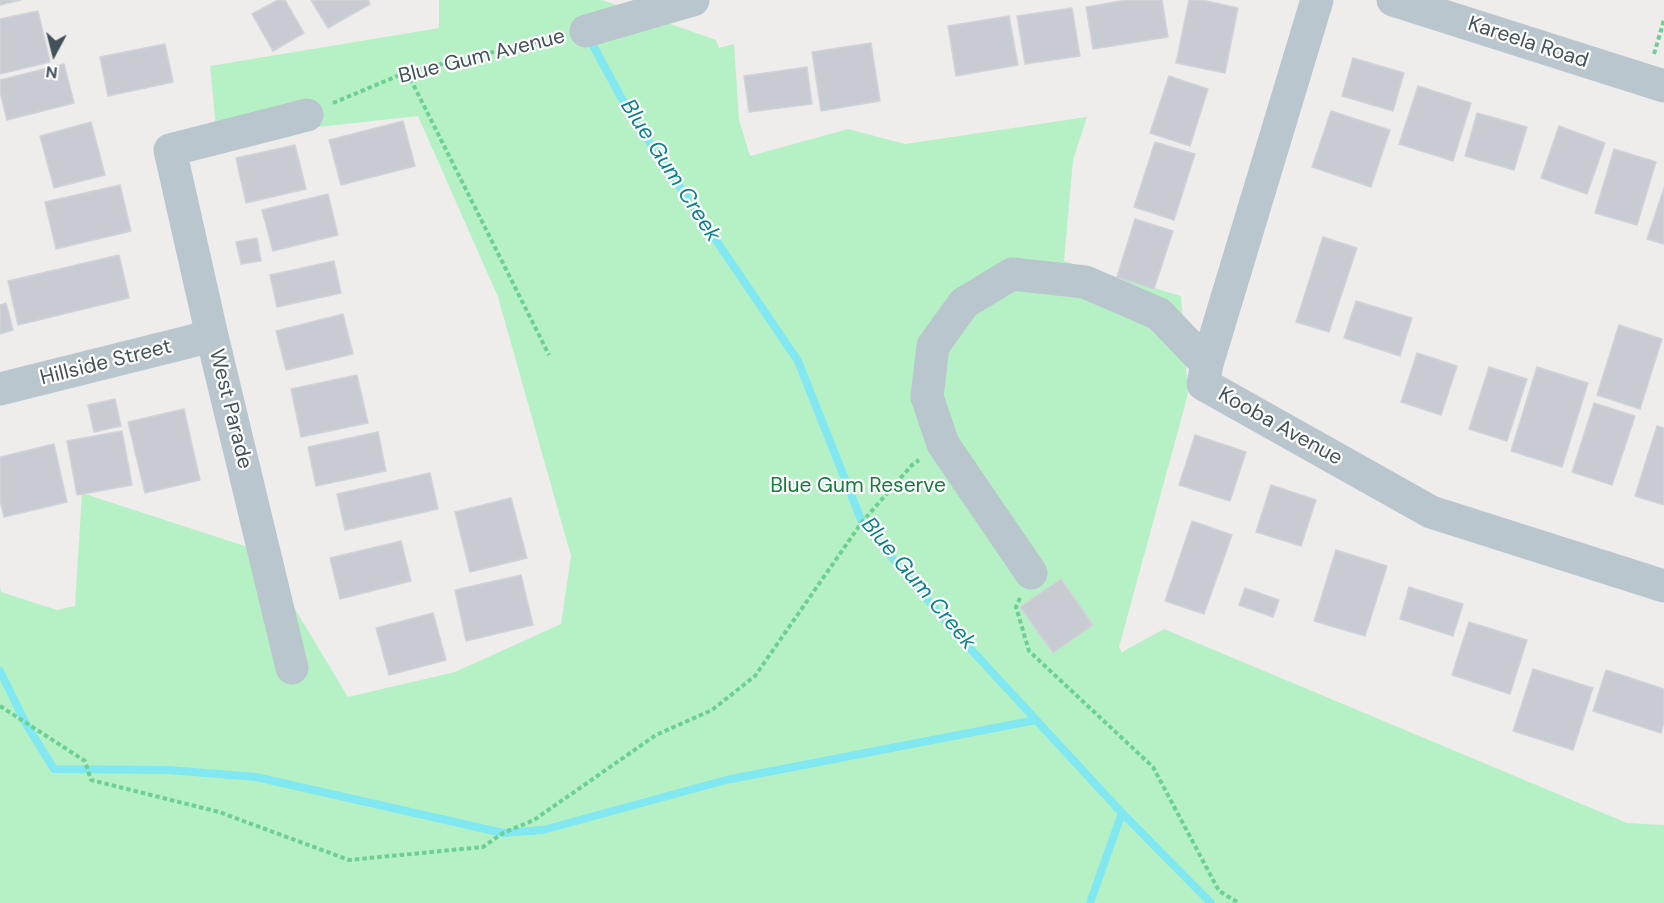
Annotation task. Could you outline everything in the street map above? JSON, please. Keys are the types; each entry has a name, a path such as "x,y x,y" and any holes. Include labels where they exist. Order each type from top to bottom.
{"street":[{"name":"Blue Gum Avenue","path":"585,31 693,0"},
{"name":"Kooba Avenue","path":"1317,0 1207,364 1203,384 1431,512 1664,586"},
{"name":"Kareela Road","path":"1393,0 1664,86"},
{"name":"West Parade","path":"292,668 170,150 307,115"},
{"path":"1031,573 943,444 927,397 933,346 964,303 1012,274 1085,282 1159,314 1207,364"},
{"name":"Hillside Street","path":"0,389 212,336"}],"path":[{"name":"Blue Gum Avenue","path":"307,115 407,72 585,31"},
{"path":"407,72 549,355"},
{"path":"0,705 85,761 91,780 219,812 349,860 483,847 503,833 534,820 656,735 712,710 755,676 862,522 912,465 943,444"},
{"path":"1031,573 1016,607 1029,651 1153,767 1219,891 1239,903"}],"green space":[{"name":"Blue Gum Reserve","path":"439,0 602,0 716,40 719,48 734,44 739,120 750,156 848,129 905,144 1087,117 1073,160 1064,261 1181,296 1188,394 1119,647 1122,652 1164,629 1627,823 1664,825 1664,903 0,903 0,587 1,592 57,610 75,606 82,493 260,551 348,697 455,672 561,624 571,556 498,297 418,116 217,138 210,66 439,28"}],"building":[{"path":"0,0 21,0 0,5"},
{"path":"278,0 285,0 304,33 273,51 252,14"},
{"path":"311,0 368,0 370,4 328,28"},
{"path":"1127,0 1162,0 1168,37 1093,49 1086,7"},
{"path":"1189,0 1202,0 1238,8 1225,73 1176,63"},
{"path":"1072,8 1080,56 1025,64 1017,16"},
{"path":"38,11 50,62 0,74 0,19"},
{"path":"1009,16 1018,65 956,76 948,26"},
{"path":"871,43 880,101 821,111 812,52"},
{"path":"165,44 173,82 108,96 100,57"},
{"path":"1353,58 1404,73 1393,111 1342,96"},
{"path":"64,64 74,103 7,120 0,92 0,80"},
{"path":"807,67 812,104 749,112 744,76"},
{"path":"1169,76 1208,89 1190,146 1150,133"},
{"path":"1418,86 1471,103 1453,161 1399,144"},
{"path":"1331,111 1390,130 1371,187 1312,167"},
{"path":"1477,113 1527,127 1514,170 1465,156"},
{"path":"403,121 415,166 341,185 329,140"},
{"path":"91,122 105,175 54,188 40,136"},
{"path":"1559,126 1605,143 1587,194 1541,178"},
{"path":"1155,142 1195,154 1174,220 1134,207"},
{"path":"295,145 306,189 246,203 236,158"},
{"path":"1614,149 1656,162 1637,225 1595,213"},
{"path":"120,185 131,231 56,249 45,202"},
{"path":"1664,188 1664,244 1647,239"},
{"path":"328,194 338,235 273,251 262,210"},
{"path":"1135,219 1173,231 1154,289 1117,277"},
{"path":"1323,237 1357,248 1329,332 1296,322"},
{"path":"257,238 261,261 241,264 236,242"},
{"path":"119,255 129,298 18,325 8,281"},
{"path":"334,261 341,293 277,307 270,275"},
{"path":"1356,301 1412,318 1400,356 1344,338"},
{"path":"6,303 13,330 0,334 0,305"},
{"path":"343,314 353,354 286,370 276,331"},
{"path":"1619,325 1662,339 1640,409 1597,395"},
{"path":"1417,353 1457,366 1441,415 1401,402"},
{"path":"1489,367 1527,379 1507,441 1469,429"},
{"path":"1537,367 1588,383 1562,467 1511,451"},
{"path":"357,375 368,423 301,437 291,389"},
{"path":"115,399 121,426 94,432 88,405"},
{"path":"1594,403 1635,416 1612,485 1572,472"},
{"path":"184,409 200,480 145,493 128,422"},
{"path":"1657,426 1664,428 1664,505 1635,496"},
{"path":"122,431 132,485 77,495 67,441"},
{"path":"378,432 386,471 316,486 308,447"},
{"path":"1195,435 1246,452 1230,501 1179,485"},
{"path":"54,444 67,502 4,517 0,501 0,457"},
{"path":"430,473 438,509 345,530 337,494"},
{"path":"1271,485 1316,500 1301,546 1256,532"},
{"path":"511,498 527,558 470,572 455,512"},
{"path":"1192,521 1232,535 1204,614 1165,601"},
{"path":"401,541 411,581 340,599 330,558"},
{"path":"1336,550 1387,566 1365,636 1314,621"},
{"path":"521,575 533,625 466,641 455,590"},
{"path":"1061,579 1093,625 1053,653 1020,607"},
{"path":"1409,587 1463,604 1453,636 1400,619"},
{"path":"1245,588 1279,600 1273,617 1239,605"},
{"path":"433,613 446,660 389,675 376,628"},
{"path":"1469,622 1527,640 1510,694 1452,675"},
{"path":"1533,669 1593,688 1573,750 1513,731"},
{"path":"1606,670 1664,689 1664,722 1661,733 1593,711"}],"waterway":[{"name":"Blue Gum Creek","path":"589,38 629,112 798,361 862,522 954,631 1122,813 1211,903"},
{"path":"0,671 26,724 54,769 168,770 256,777 503,833 543,830 726,780 1036,720"},
{"path":"1090,903 1122,813"}]}
